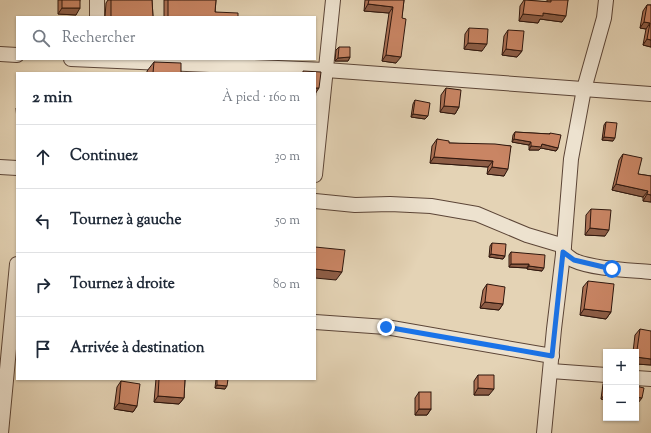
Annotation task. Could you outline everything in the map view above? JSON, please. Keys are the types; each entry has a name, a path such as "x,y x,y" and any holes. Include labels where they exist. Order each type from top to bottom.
{"street":[{"path":"97,0 97,16"},
{"path":"316,165 333,0"},
{"path":"544,433 571,159 584,89 604,18 606,0"},
{"path":"0,54 16,55"},
{"path":"77,60 98,64 326,70 651,94"},
{"path":"0,166 16,168"},
{"path":"316,201 355,205 390,204 430,206 476,214 563,249 574,260 586,264 612,269 651,272"},
{"path":"1,433 10,304 16,270"},
{"path":"316,322 386,327 552,356"},
{"path":"551,371 603,375"},
{"path":"639,378 651,379"}],"building":[{"path":"62,0 80,0 80,8 62,8"},
{"path":"111,0 152,0 153,16 111,16"},
{"path":"168,0 216,0 215,12 238,13 238,16 168,16"},
{"path":"369,0 404,0 402,18 406,19 401,57 386,55 393,7 368,4"},
{"path":"525,0 551,2 551,0 568,0 566,16 543,13 543,16 523,14"},
{"path":"647,5 651,5 651,40 647,39 650,23 644,22"},
{"path":"469,28 488,29 487,44 468,43"},
{"path":"508,30 524,31 522,51 506,49"},
{"path":"339,47 350,47 350,57 338,58"},
{"path":"154,62 181,63 181,72 153,72"},
{"path":"303,71 321,72 319,88 316,88 316,72"},
{"path":"446,88 461,90 459,107 444,106"},
{"path":"415,100 430,103 428,116 413,114"},
{"path":"606,122 617,123 615,138 604,137"},
{"path":"515,132 550,133 561,135 558,148 542,144 541,147 531,146 531,142 514,139"},
{"path":"437,139 449,141 449,143 495,144 511,146 508,169 492,167 493,161 434,157"},
{"path":"623,154 642,158 638,174 651,176 651,195 647,194 648,191 616,184"},
{"path":"591,209 611,210 609,230 590,228"},
{"path":"492,243 506,244 505,256 491,254"},
{"path":"316,247 345,250 342,272 316,269"},
{"path":"511,252 545,255 544,268 529,266 529,264 511,264"},
{"path":"588,281 614,284 611,312 584,309"},
{"path":"487,284 505,287 503,304 485,302"},
{"path":"640,329 651,331 651,359 639,357 639,349 637,349"},
{"path":"478,375 494,375 494,389 478,388"},
{"path":"159,380 185,380 184,398 158,396"},
{"path":"217,380 228,380 227,386 217,385"},
{"path":"121,381 140,384 137,406 119,403"},
{"path":"639,387 644,388 642,398 639,398"},
{"path":"419,392 431,392 431,409 419,409"}],"route":[{"path":"386,327 552,356 563,252 574,260 612,269"}]}
